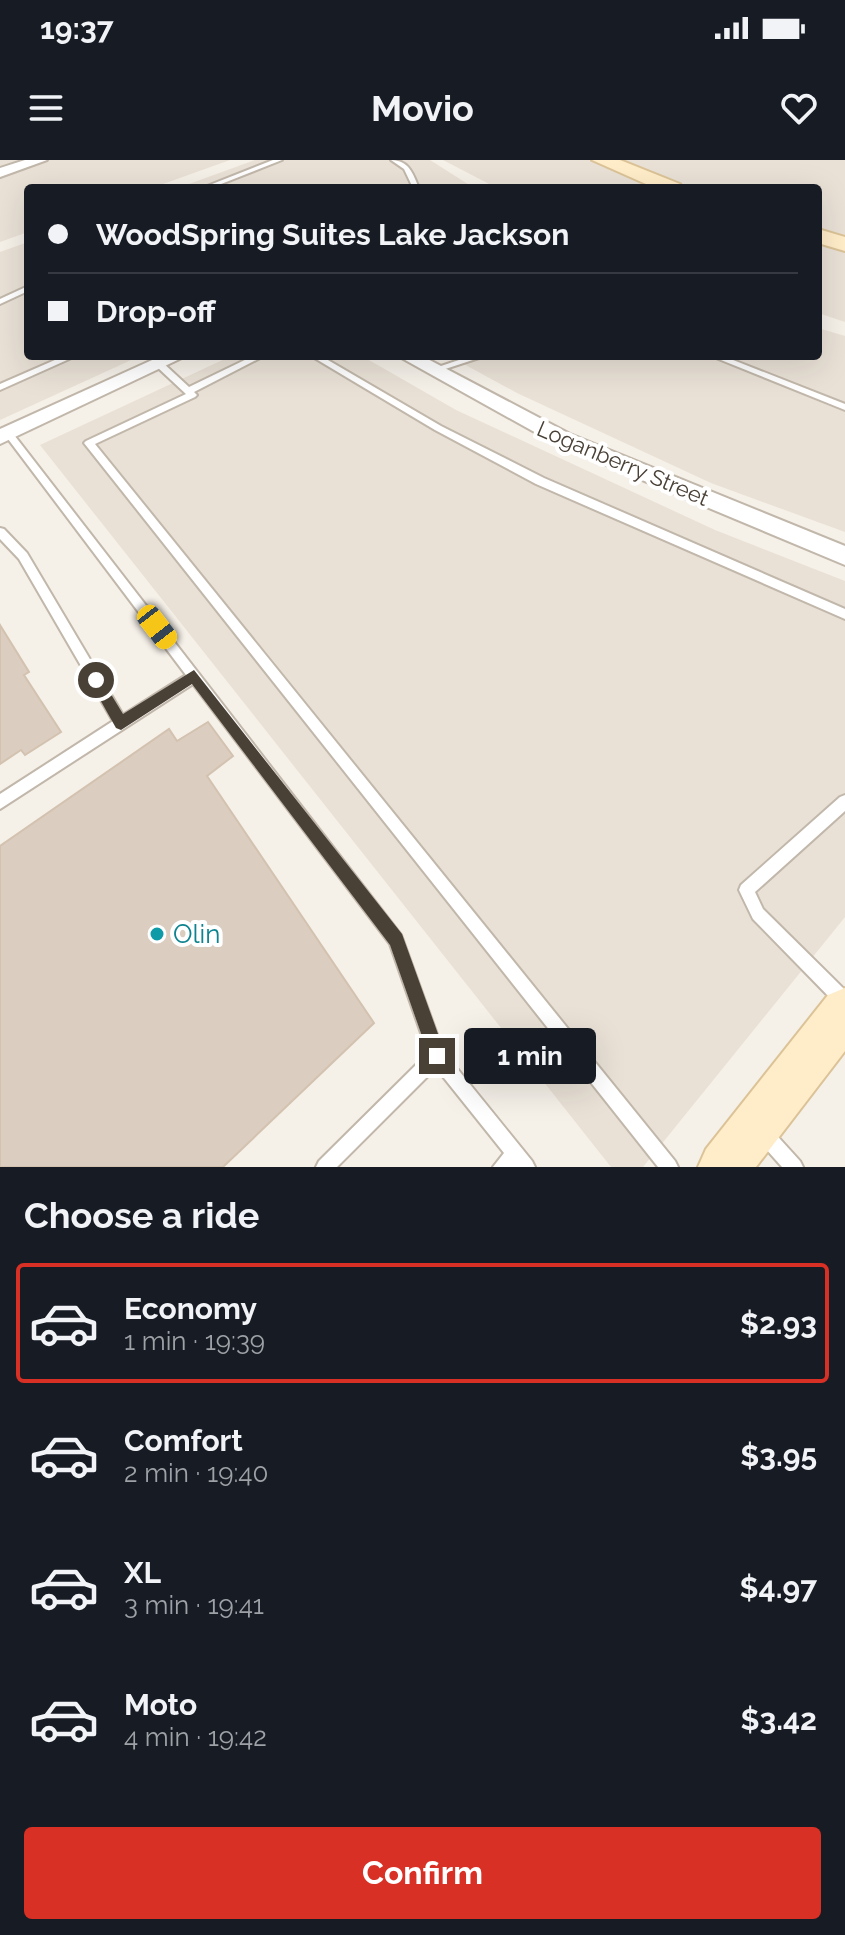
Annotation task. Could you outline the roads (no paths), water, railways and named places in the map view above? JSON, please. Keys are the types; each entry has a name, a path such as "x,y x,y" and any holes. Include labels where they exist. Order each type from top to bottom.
{"street":[{"path":"0,173 40,160"},
{"path":"602,160 663,184"},
{"path":"822,237 845,244"},
{"path":"4,435 168,360"},
{"name":"Loganberry Street","path":"414,360 563,439 845,556"},
{"path":"724,1167 845,1012"}],"lane":[{"path":"216,184 279,160"},
{"path":"394,160 407,168 414,184"},
{"path":"0,302 24,290"},
{"path":"0,387 63,360"},
{"path":"168,360 192,395 89,443 669,1167"},
{"path":"188,391 252,360"},
{"path":"324,360 438,428 540,481 681,546 845,614"},
{"path":"330,363 335,360"},
{"path":"433,370 467,360"},
{"path":"725,360 845,407"},
{"path":"4,435 396,940 437,1056 520,1160 502,1167"},
{"path":"0,532 23,556 121,723"},
{"path":"0,802 194,676"},
{"path":"845,802 746,890 758,914 845,1001"},
{"path":"325,1167 437,1056"},
{"path":"756,1126 794,1167"}],"place":[{"name":"Olin","path":"157,934"}]}
